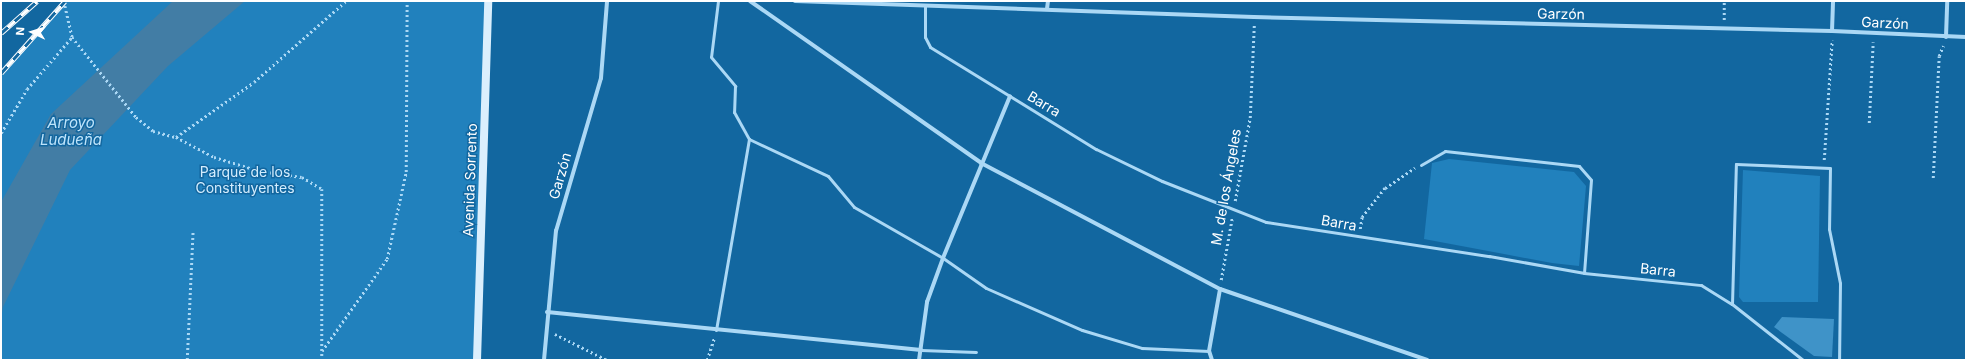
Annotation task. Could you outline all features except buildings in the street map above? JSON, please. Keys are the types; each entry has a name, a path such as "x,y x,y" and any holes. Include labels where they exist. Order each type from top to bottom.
{"main road":[{"name":"Avenida Sorrento","path":"477,360 488,1"}],"street":[{"name":"Garzón","path":"544,360 545,329 556,231 601,78 607,1"},
{"path":"750,1 981,164 1220,289 1428,360"},
{"name":"Garzón","path":"795,1 1254,17 1832,31 1966,37"},
{"path":"1047,9 1048,1"},
{"path":"1832,31 1833,1"},
{"path":"1946,37 1947,1"},
{"path":"919,360 927,302 943,258 1010,96"},
{"path":"1212,360 1209,351 1220,289"},
{"path":"547,312 921,350"}],"lane":[{"path":"718,1 711,57 735,86 734,112 749,139 828,176 854,207 943,258 986,288 1082,330 1142,348 1209,351"},
{"name":"Barra","path":"925,5 925,37 930,47 1103,152 1162,181 1266,222 1358,238 1489,256 1584,273 1701,285 1732,304 1803,360"},
{"path":"716,330 749,139"},
{"path":"1421,165 1445,151 1579,166 1591,180 1584,273"},
{"path":"1732,304 1736,164 1830,168 1829,229 1840,283 1839,360"},
{"path":"921,350 976,352"}],"path":[{"path":"64,1 72,37 136,117 153,131 176,137 214,157 260,171 302,177 322,189 322,360"},
{"path":"176,137 254,82 346,1"},
{"path":"322,351 387,259 406,172 407,1"},
{"path":"1724,1 1724,28"},
{"name":"M. de los Ángeles","path":"1220,289 1250,118 1254,17"},
{"path":"1823,168 1832,31"},
{"path":"1869,123 1873,33"},
{"path":"1,133 27,89 72,37"},
{"path":"1933,178 1939,56 1946,37"},
{"path":"1358,238 1362,217 1386,188 1421,165"},
{"path":"187,360 193,230"},
{"path":"545,329 607,360"},
{"path":"706,360 716,330"}],"green space":[{"name":"Parque de los Constituyentes","path":"65,1 488,1 477,360 1,360 1,73"},
{"path":"1449,159 1574,172 1586,186 1579,266 1552,263 1424,239 1432,163"},
{"path":"1743,170 1820,176 1818,302 1743,302 1739,297"}],"water":[{"name":"Arroyo Ludueña","path":"173,1 245,1 168,66 70,170 3,307 1,319 1,202 51,114"}],"railway":[{"path":"1,33 37,1"},
{"path":"1,73 65,1"}]}
